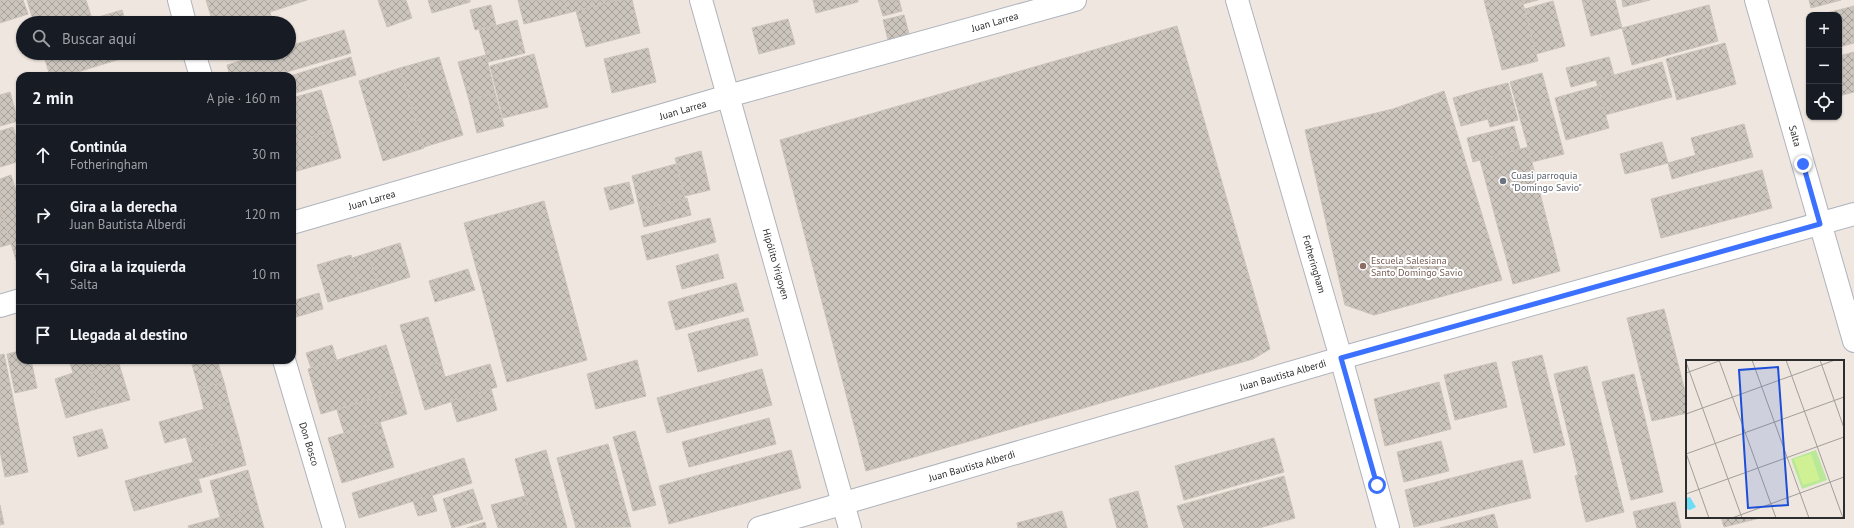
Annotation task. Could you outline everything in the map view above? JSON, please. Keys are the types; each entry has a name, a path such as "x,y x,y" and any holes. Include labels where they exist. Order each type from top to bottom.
{"street":[{"path":"178,0 183,16"},
{"name":"Hipólito Yrigoyen","path":"701,0 850,528"},
{"name":"Juan Larrea","path":"296,222 728,96 1075,0"},
{"name":"Fotheringham","path":"1237,0 1341,358 1388,528"},
{"name":"Salta","path":"1756,0 1854,341"},
{"path":"196,60 200,72"},
{"name":"Juan Bautista Alberdi","path":"759,528 1341,358 1854,214"},
{"path":"0,306 16,301"},
{"name":"Don Bosco","path":"285,364 334,528"}],"building":[{"path":"0,0 23,0 28,14 16,16 16,18 0,23"},
{"path":"27,0 86,0 91,16 32,16"},
{"path":"206,0 307,0 270,12 271,16 211,16"},
{"path":"378,0 406,0 412,18 387,27"},
{"path":"428,0 470,0 470,2 432,13"},
{"path":"518,0 564,0 568,13 524,24"},
{"path":"564,0 618,0 568,13"},
{"path":"618,0 632,0 640,33 586,47 576,11"},
{"path":"813,0 858,0 858,2 816,13"},
{"path":"878,0 899,0 902,11 883,16"},
{"path":"1484,0 1522,0 1538,61 1502,70"},
{"path":"1522,0 1538,0 1523,4"},
{"path":"1582,0 1615,0 1622,28 1591,36"},
{"path":"1622,0 1650,0 1623,7"},
{"path":"1809,0 1841,0 1811,8"},
{"path":"1553,1 1565,46 1536,54 1525,9"},
{"path":"491,5 496,25 475,30 470,10"},
{"path":"1709,5 1718,41 1632,65 1622,28"},
{"path":"1854,6 1854,43 1842,46 1842,12 1831,12"},
{"path":"122,10 124,16 102,16"},
{"path":"904,15 909,34 888,40 883,20"},
{"path":"788,19 795,44 759,54 752,28"},
{"path":"517,20 525,53 488,62 479,30"},
{"path":"1177,26 1270,349 1253,359 866,471 780,140"},
{"path":"344,30 351,53 287,72 229,72 227,65 243,60 296,60 296,44"},
{"path":"1725,43 1736,84 1677,100 1666,59"},
{"path":"648,48 656,82 612,93 604,59"},
{"path":"1854,52 1854,92 1842,95 1842,84 1842,55"},
{"path":"534,54 548,107 503,118 490,66"},
{"path":"486,55 495,93 469,100 458,62"},
{"path":"351,57 356,75 296,93 296,74"},
{"path":"439,57 463,135 424,147 400,68"},
{"path":"1609,57 1614,75 1571,87 1566,68"},
{"path":"45,60 117,60 78,72 49,72"},
{"path":"1662,62 1672,97 1605,115 1596,80"},
{"path":"400,68 424,148 383,161 359,81"},
{"path":"1542,73 1564,154 1532,162 1510,82"},
{"path":"1508,83 1518,120 1490,127 1480,90"},
{"path":"1598,86 1609,128 1566,140 1555,98"},
{"path":"321,90 333,130 296,142 296,97"},
{"path":"1480,90 1488,119 1461,126 1453,98"},
{"path":"1444,91 1502,280 1374,315 1345,305 1305,130 1393,109"},
{"path":"10,92 16,114 16,122 0,126 0,95"},
{"path":"495,93 504,126 477,133 469,100"},
{"path":"1744,124 1753,157 1700,171 1691,138"},
{"path":"1514,126 1520,149 1473,162 1467,138"},
{"path":"13,127 16,137 16,162 0,167 0,131"},
{"path":"333,130 341,158 296,171 296,142"},
{"path":"1662,142 1668,163 1625,174 1620,154"},
{"path":"1528,147 1560,271 1513,284 1480,160"},
{"path":"701,151 710,190 685,196 675,158"},
{"path":"1696,155 1700,171 1672,179 1668,163"},
{"path":"676,164 685,199 640,210 632,176"},
{"path":"1762,170 1772,208 1661,238 1651,199"},
{"path":"11,175 16,191 16,260 0,207 0,179"},
{"path":"629,182 634,203 610,210 604,188"},
{"path":"687,198 691,215 644,227 640,210"},
{"path":"544,201 587,360 507,382 464,223"},
{"path":"0,207 11,244 0,247"},
{"path":"710,218 716,242 647,260 641,236"},
{"path":"400,243 410,277 378,287 368,253"},
{"path":"368,253 378,287 362,292 352,258"},
{"path":"718,254 724,278 682,289 676,266"},
{"path":"351,255 362,292 328,302 317,265"},
{"path":"468,269 475,290 435,302 429,281"},
{"path":"736,283 744,311 676,330 668,302"},
{"path":"319,293 323,309 296,317 296,300"},
{"path":"1664,309 1686,395 1686,413 1652,421 1627,318"},
{"path":"428,317 441,362 413,370 400,325"},
{"path":"748,318 758,355 698,372 688,334"},
{"path":"332,345 337,361 311,368 306,353"},
{"path":"386,345 400,390 321,414 308,369"},
{"path":"16,352 16,364 32,364 37,388 15,393 7,354"},
{"path":"4,354 28,472 5,477 0,451 0,355"},
{"path":"1542,355 1565,445 1534,453 1512,362"},
{"path":"637,360 646,396 596,409 587,374"},
{"path":"441,362 445,377 490,364 497,387 425,410 413,370"},
{"path":"1496,362 1507,407 1455,420 1444,375"},
{"path":"70,364 88,364 100,408 66,418 55,379 73,373"},
{"path":"88,364 119,364 90,373"},
{"path":"119,364 130,400 100,408 90,373"},
{"path":"192,364 218,364 224,382 199,389"},
{"path":"1587,366 1624,512 1586,522 1575,476 1578,475 1554,374"},
{"path":"762,369 772,405 667,433 657,398"},
{"path":"1634,374 1663,492 1631,500 1602,382"},
{"path":"224,382 229,402 204,409 199,389"},
{"path":"1439,382 1451,429 1385,446 1374,399"},
{"path":"491,389 497,410 457,422 451,401"},
{"path":"400,390 407,414 344,433 337,410"},
{"path":"229,402 239,437 190,451 186,437 165,443 159,422"},
{"path":"769,418 776,444 689,467 682,442"},
{"path":"380,422 394,467 342,483 328,438"},
{"path":"102,429 108,448 78,457 73,437"},
{"path":"635,431 656,505 633,511 613,437"},
{"path":"239,437 246,465 198,479 190,451"},
{"path":"1274,438 1284,472 1184,500 1175,466"},
{"path":"1441,441 1449,471 1404,482 1397,452"},
{"path":"608,444 631,527 576,528 557,458"},
{"path":"546,450 567,528 534,528 515,459"},
{"path":"791,450 801,488 669,524 659,486"},
{"path":"464,458 472,483 359,518 352,493"},
{"path":"1522,460 1531,498 1414,527 1405,490"},
{"path":"194,462 202,492 134,511 125,481"},
{"path":"248,470 258,507 220,517 210,481"},
{"path":"1284,476 1295,518 1259,528 1184,528 1177,506"},
{"path":"473,489 483,519 452,528 443,499"},
{"path":"1138,491 1148,528 1117,528 1109,499"},
{"path":"432,495 437,511 418,516 413,501"},
{"path":"525,496 534,528 498,528 491,505"},
{"path":"1675,502 1681,528 1637,528 1633,512"},
{"path":"0,505 4,524 0,525"},
{"path":"258,507 264,528 189,528 188,526"},
{"path":"1062,511 1067,528 1018,528 1017,523"},
{"path":"1494,514 1498,528 1440,528"},
{"path":"1721,518 1760,518 1724,527"},
{"path":"485,522 486,528 467,528"}],"place":[{"name":"Cuasi parroquia \"Domingo Savio\"","path":"1503,181"},
{"name":"Escuela Salesiana Santo Domingo Savio","path":"1363,266"}],"route":[{"path":"1377,485 1341,358 1820,224 1803,164"}]}
